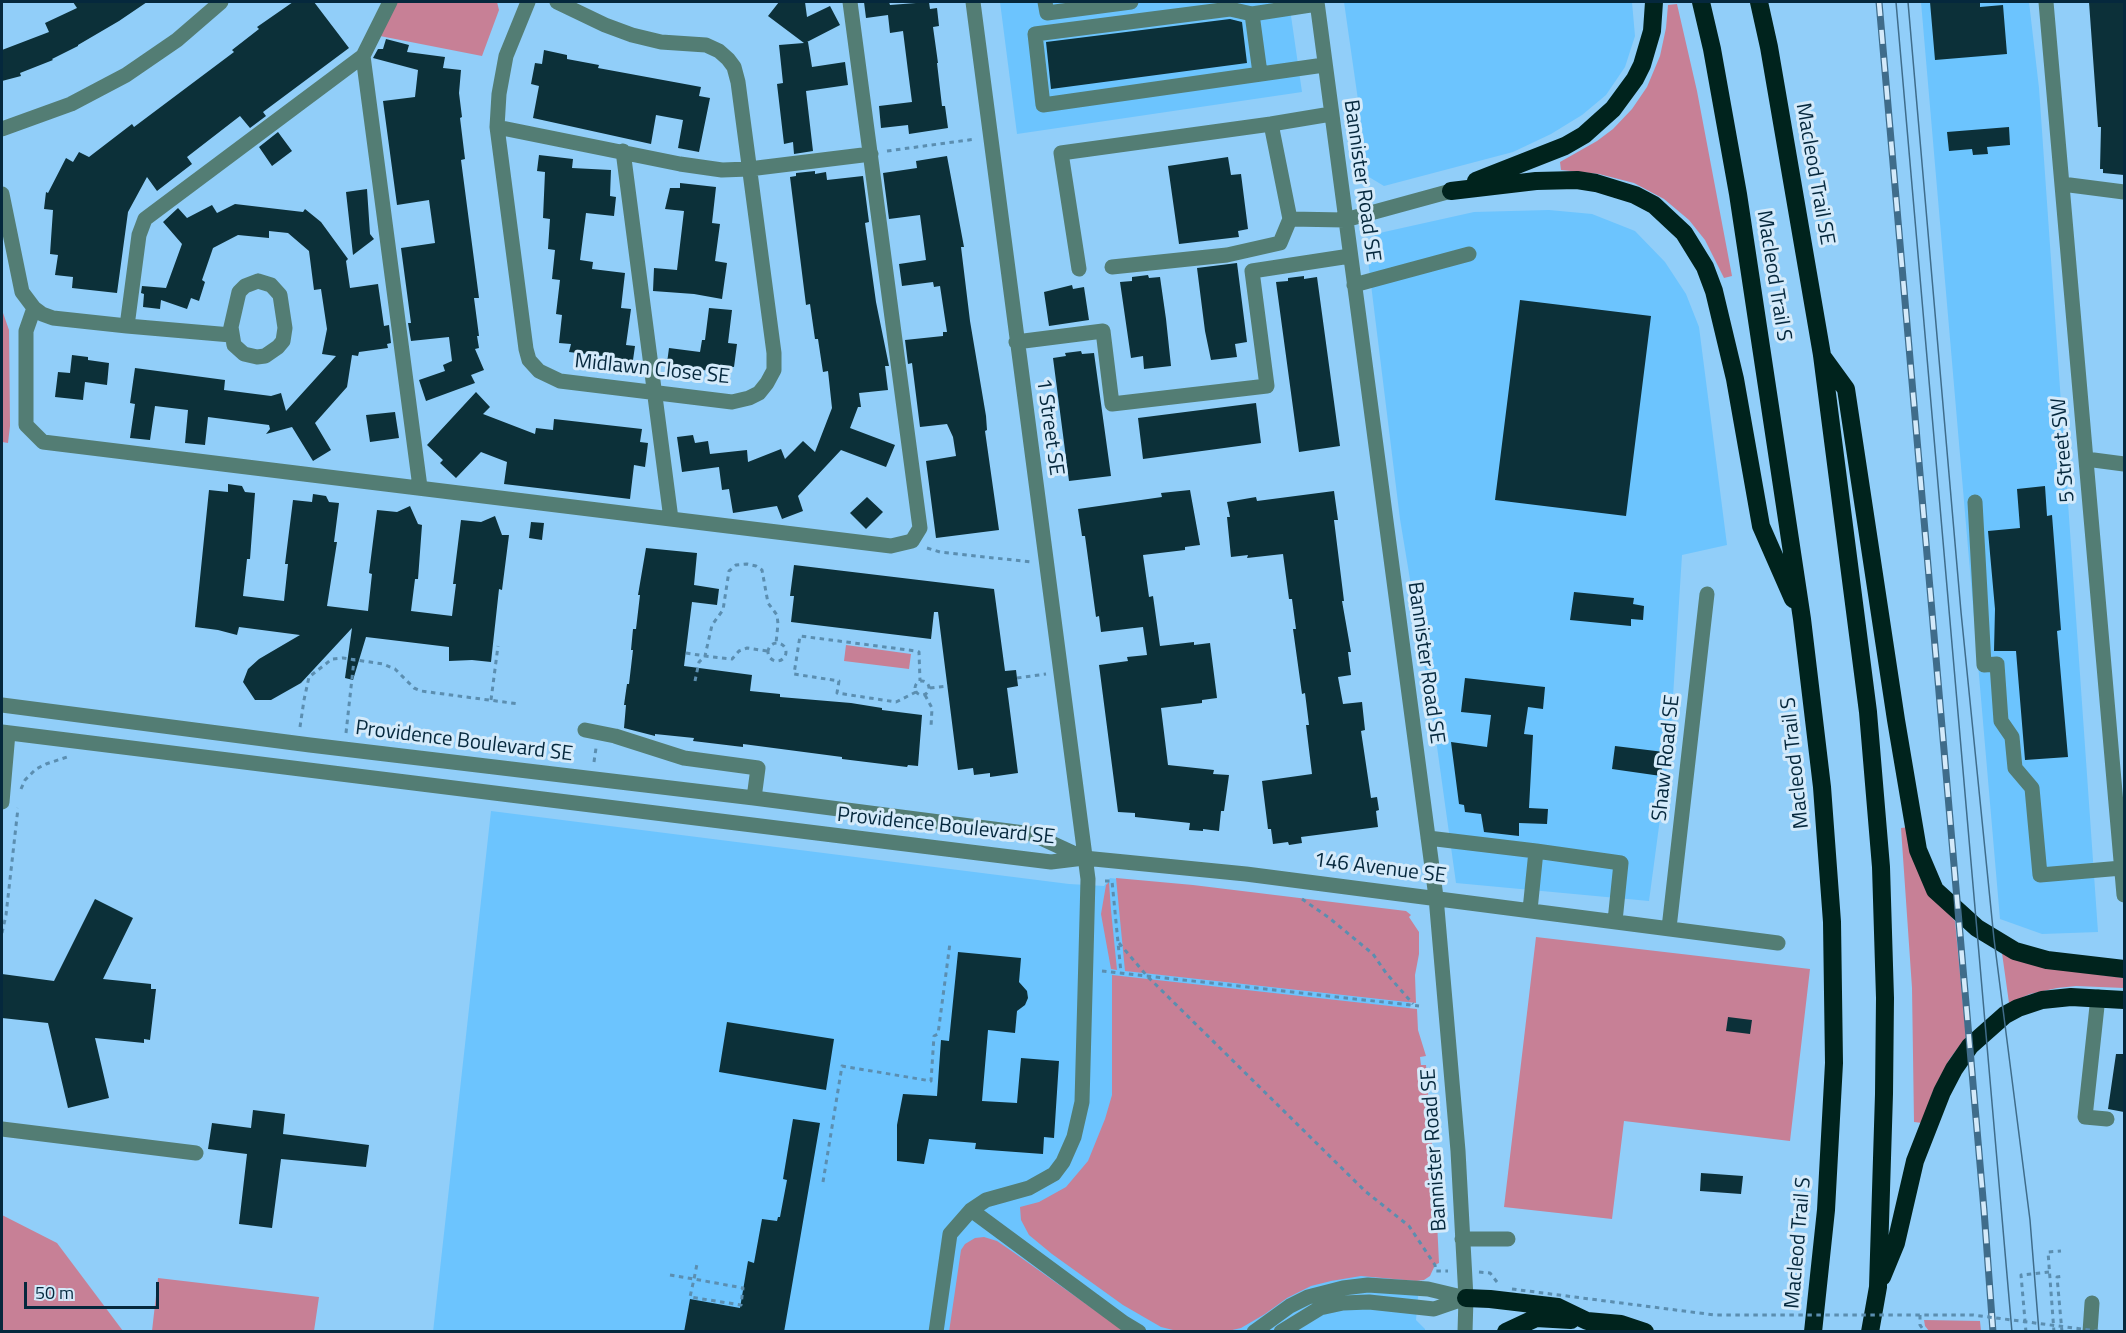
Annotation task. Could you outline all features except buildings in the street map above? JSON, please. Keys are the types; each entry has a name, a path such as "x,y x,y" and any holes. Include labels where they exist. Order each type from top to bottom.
{"highway":[{"path":"1451,191 1565,146 1600,122 1625,95 1635,79 1648,48 1652,31 1653,2"},
{"name":"Macleod Trail S","path":"1701,2 1712,49 1738,194 1802,619 1822,787 1832,922 1834,1063 1822,1255 1813,1332"},
{"name":"Macleod Trail SE","path":"1758,2 1769,47 1821,355"},
{"path":"1451,191 1536,181 1577,180 1596,183 1635,195 1654,205 1684,233 1705,267 1722,317 1761,526 1802,619"},
{"path":"1821,355 1846,389 1918,850 1935,890 1977,928 2015,951 2046,960 2124,969"},
{"name":"Macleod Trail S","path":"1821,355 1868,712 1881,867 1885,1041 1878,1287 1870,1332"},
{"path":"1878,1287 1896,1244 1915,1161 1942,1092 1970,1046 2005,1015 2042,1000 2071,997 2124,1000"},
{"path":"1466,1298 1558,1307 1587,1321"},
{"path":"1506,1332 1536,1318 1621,1324 1645,1332"}],"street":[{"path":"2,129 71,104 126,75 177,40 221,2"},
{"path":"127,327 139,235 144,219 363,56 390,2"},
{"name":"Midlawn Close SE","path":"528,2 506,56 499,94 497,127 529,360 539,371 560,381 732,402 759,393 774,370 774,353 738,82 734,68 719,51 706,45 661,42 632,35 557,2"},
{"path":"33,308 26,331 26,425 43,442 891,546 912,541 920,528 850,2"},
{"name":"1 Street SE","path":"971,1210 986,1200 1044,1182 1054,1174 1069,1150 1078,1125 1082,1102 1088,879 973,2"},
{"path":"1045,2 1047,13 1131,2"},
{"name":"5 Street SW","path":"2046,2 2124,895"},
{"path":"1317,3 1252,14 1230,9 1035,34 1043,105 1324,65"},
{"name":"Bannister Road SE","path":"1317,3 1436,897 1458,1151 1466,1298 1465,1332"},
{"path":"1252,14 1260,73"},
{"path":"363,56 420,487"},
{"path":"1079,269 1061,153 1331,114"},
{"path":"1112,267 1227,255 1280,243 1290,219 1271,124"},
{"path":"497,127 680,164 722,170 749,169 870,153"},
{"path":"623,151 671,519"},
{"path":"2062,184 2124,192"},
{"path":"1290,219 1345,220 1451,191"},
{"path":"2,194 22,292 33,308 53,318 127,327 231,335"},
{"path":"1354,285 1469,254"},
{"path":"1016,342 1103,331 1112,404 1267,386 1252,271 1350,256"},
{"path":"258,281 276,289 282,303 285,328 283,341 278,348 265,356 251,356 234,345 231,335 236,299 245,286 258,281"},
{"path":"2086,459 2124,464"},
{"path":"1974,502 1984,665 1997,664 2001,721 2012,737 2015,768 2032,788 2040,875 2122,868"},
{"name":"Shaw Road SE","path":"1669,928 1707,594"},
{"name":"Providence Boulevard SE","path":"2,705 1032,834 1084,858"},
{"path":"585,730 615,736 684,758 758,768 754,798"},
{"path":"2,802 5,733"},
{"name":"Providence Boulevard SE","path":"5,733 1051,862 1084,858"},
{"path":"1428,838 1621,863 1615,921"},
{"path":"1530,910 1536,851"},
{"name":"146 Avenue SE","path":"1084,858 1246,874 1436,897 1778,943"},
{"path":"2098,997 2085,1117 2107,1119"},
{"path":"2,1129 196,1153"},
{"path":"936,1332 950,1234 971,1210 1139,1332"},
{"path":"1462,1239 1508,1239"},
{"path":"1254,1332 1290,1306 1308,1297 1343,1288 1368,1286 1428,1289 1466,1298"},
{"path":"1281,1332 1320,1308 1344,1303 1369,1302 1434,1309 1466,1298"},
{"path":"2090,1332 2092,1303"}],"path":[{"path":"870,153 990,136"},
{"path":"912,541 940,552 1033,562"},
{"path":"695,681 699,662 705,656 712,625 723,610 729,571 736,565 747,564 762,570 768,603 777,615 776,643"},
{"path":"800,636 919,652 920,681 916,684 916,692 896,702 837,693 839,681 794,674 800,636"},
{"path":"776,643 784,646 786,655 780,661 774,661 769,657 767,651 770,645 776,643"},
{"path":"491,700 498,646"},
{"path":"686,653 732,659 739,651 747,648 767,651"},
{"path":"786,655 797,656"},
{"path":"300,731 309,677 332,659 383,664 395,669 414,688 421,691 519,704"},
{"path":"345,738 354,660"},
{"path":"1017,678 1046,674"},
{"path":"920,681 927,682 930,688"},
{"path":"925,695 930,688 948,686"},
{"path":"916,692 925,695"},
{"path":"925,695 932,708 931,727"},
{"path":"20,793 25,780 36,770 46,764 76,754"},
{"path":"2,933 18,804"},
{"path":"1302,899 1373,954 1414,1005"},
{"path":"1118,942 1147,976 1365,1191 1409,1226 1436,1265 1436,1271"},
{"path":"823,1182 842,1066 931,1081 934,1036 938,1034 950,943"},
{"path":"1085,969 1419,1006"},
{"path":"2054,1332 2048,1252 2061,1251"},
{"path":"670,1275 694,1279 743,1288 741,1305 690,1297 694,1279 697,1264"},
{"path":"2026,1332 2021,1275 2049,1272"},
{"path":"2062,1332 2057,1277 2064,1276"},
{"path":"1512,1289 1715,1315 1973,1315 2105,1332"},
{"path":"1920,1315 1920,1325 1925,1332"}],"shaded area":[{"path":"397,2 497,2 499,10 482,56 380,36"},
{"path":"1000,2 1289,2 1302,92 1017,134"},
{"path":"1344,2 1632,2 1635,36 1625,67 1606,95 1582,115 1551,134 1513,152 1384,186 1369,177"},
{"path":"1921,2 2029,2 2039,88 2098,932 2042,934 2000,919"},
{"path":"1677,4 1697,91 1732,276 1724,278 1705,240 1689,220 1664,199 1634,183 1599,174 1561,170 1560,162 1597,141 1613,129 1632,109 1647,87 1660,56 1668,5"},
{"path":"1549,210 1592,214 1635,231 1665,262 1686,294 1699,327 1727,545 1682,555 1670,744 1649,901 1456,883 1433,718 1400,519 1367,252 1375,234 1474,212"},
{"path":"2,310 9,330 10,426 8,443 2,442"},
{"path":"846,645 911,654 909,669 844,661"},
{"path":"491,811 1069,884 1104,886 1110,878 1382,910 1408,963 1420,1275 1416,1320 1425,1331 433,1332"},
{"path":"1909,827 1945,910 1955,921 1966,1037 1949,1060 1933,1091 1922,1123 1914,1122 1912,988 1901,828"},
{"path":"1116,878 1406,911 1411,915 1409,917 1419,932 1419,954 1415,975 1416,1003 1125,971"},
{"path":"1109,882 1117,970 1111,969 1101,914 1106,885"},
{"path":"1536,937 1810,969 1790,1141 1624,1121 1612,1219 1504,1207"},
{"path":"2002,953 2050,968 2124,978 2124,988 2076,986 2057,988 2030,994 2009,1003"},
{"path":"1112,975 1417,1009 1418,1030 1426,1056 1420,1057 1421,1065 1426,1065 1436,1201 1439,1263 1435,1265 1430,1276 1416,1281 1361,1276 1331,1281 1311,1286 1287,1298 1241,1328 1228,1331 1177,1331 1161,1327 1123,1305 1029,1235 1021,1220 1020,1207 1039,1202 1066,1187 1088,1161 1105,1119 1112,1095"},
{"path":"2,1215 57,1243 123,1331 2,1331"},
{"path":"984,1237 997,1241 1124,1331 949,1332 961,1250 965,1244 975,1238"},
{"path":"158,1278 319,1297 314,1331 152,1331"},
{"path":"1924,1320 1980,1321 1981,1331 1929,1331"}],"tram line":[{"path":"1896,2 2012,1332"},
{"path":"1908,2 1961,612 1994,939 2030,1220 2039,1332"}],"railway":[{"path":"1879,2 1993,1332"}]}
